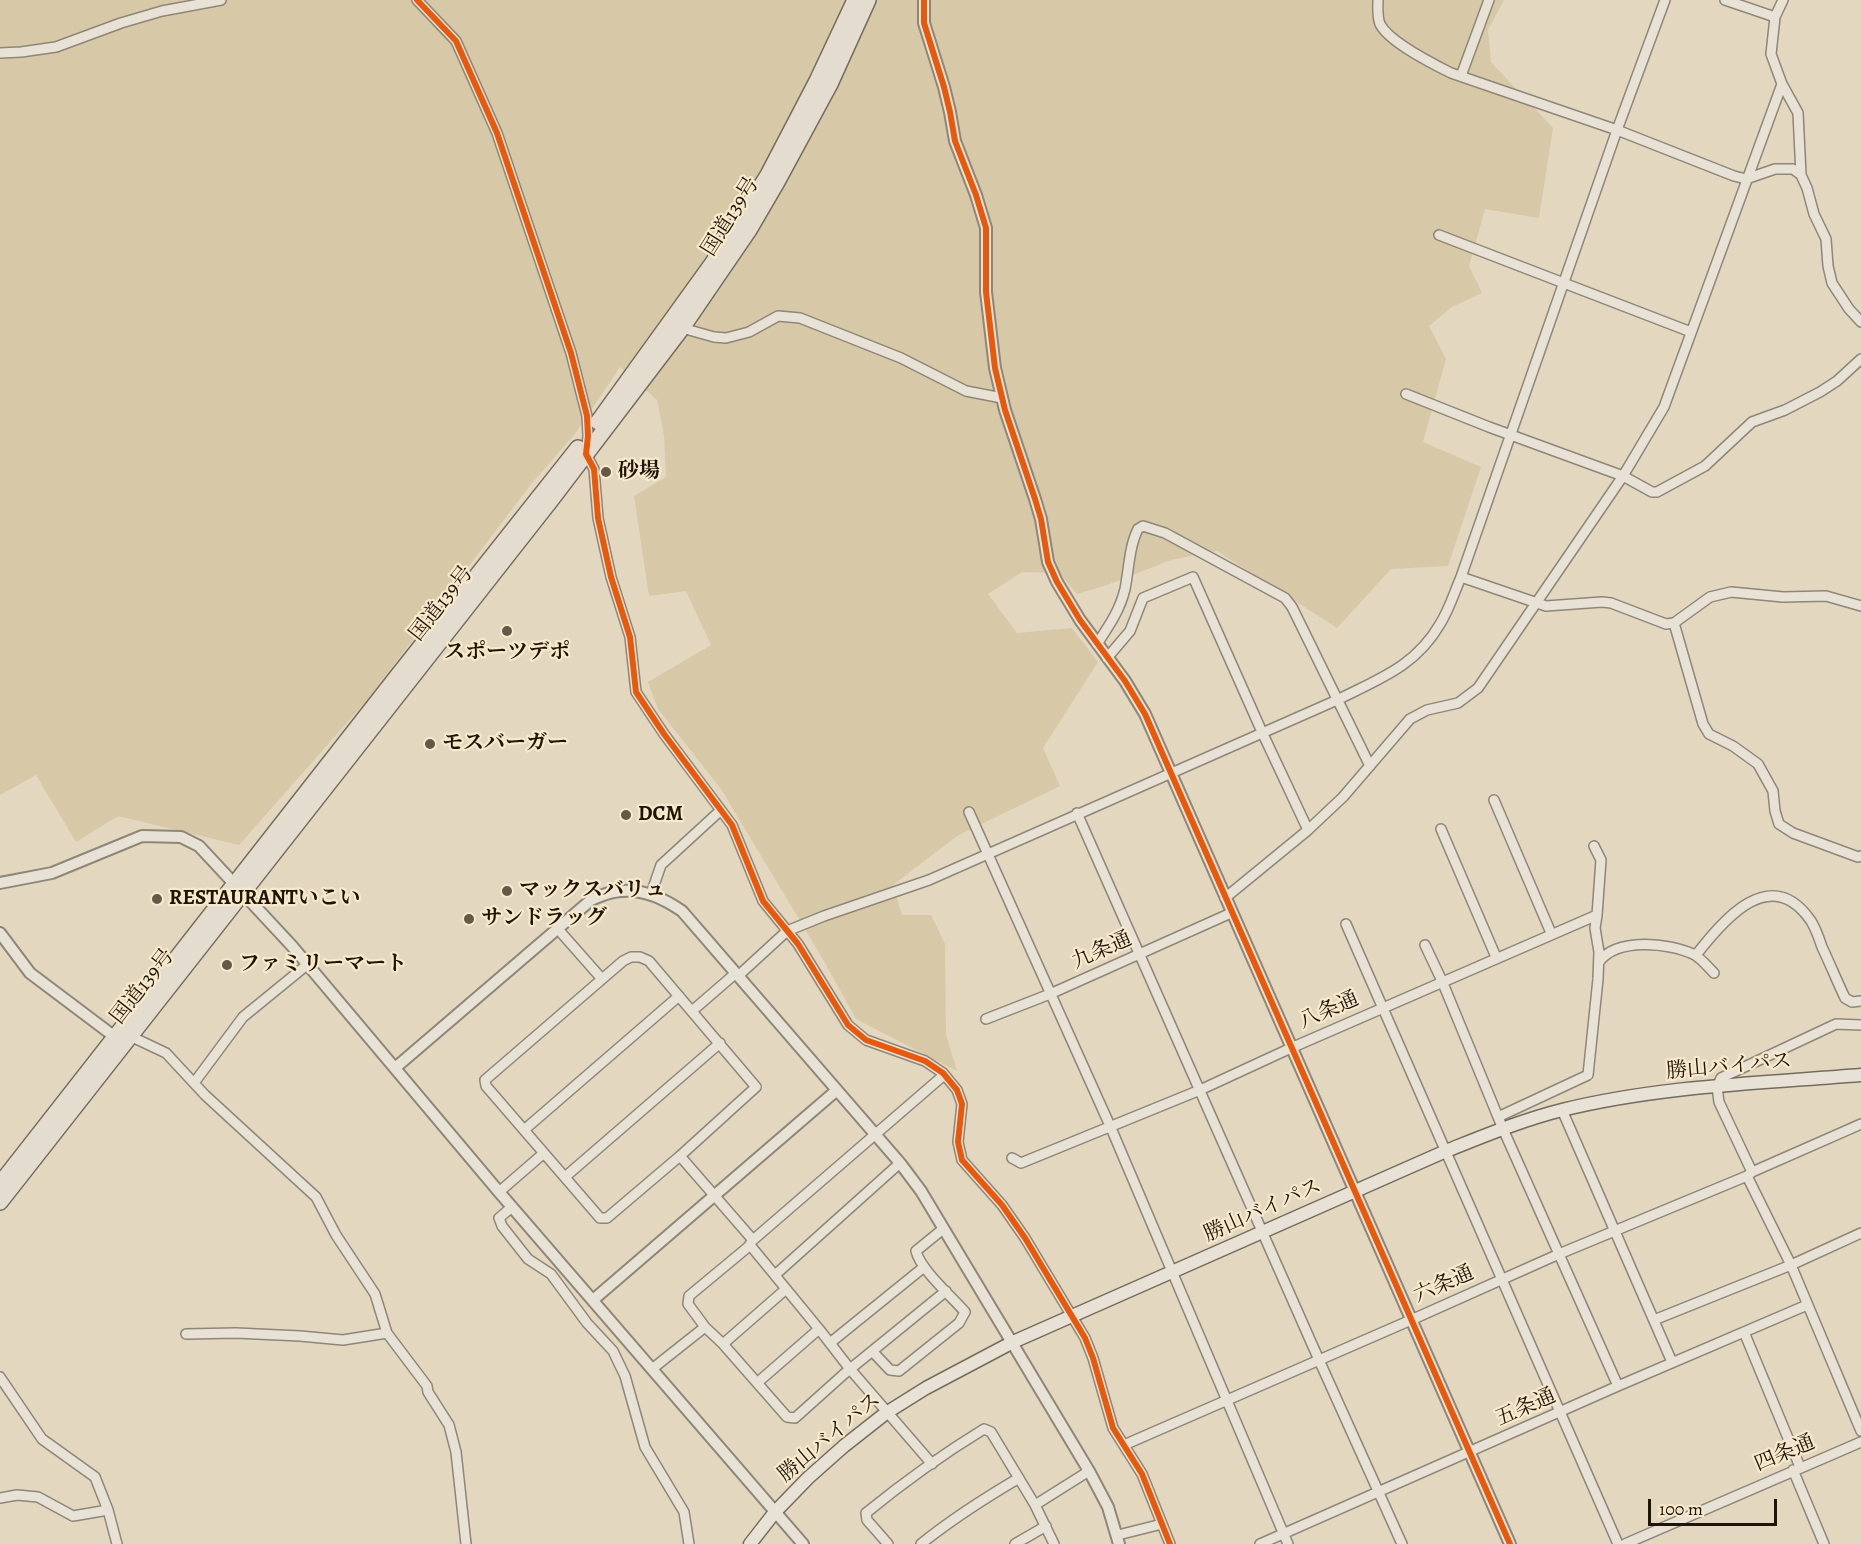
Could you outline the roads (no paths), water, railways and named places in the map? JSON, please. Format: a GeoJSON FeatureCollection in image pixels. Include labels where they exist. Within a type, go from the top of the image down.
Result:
{"type":"FeatureCollection","features":[{"type":"Feature","properties":{"kind":"highway","name":"国道139号"},"geometry":{"type":"LineString","coordinates":[[239,889],[544,489],[588,436],[712,264],[768,175],[818,81],[855,0]]}},
{"type":"Feature","properties":{"kind":"highway","name":"国道139号"},"geometry":{"type":"LineString","coordinates":[[0,1184],[123,1036],[586,454],[682,328],[749,230],[777,182],[830,84],[868,0]]}},
{"type":"Feature","properties":{"kind":"highway","name":"国道139号"},"geometry":{"type":"LineString","coordinates":[[0,1202],[123,1036]]}},
{"type":"Feature","properties":{"kind":"main road","name":"勝山バイパス"},"geometry":{"type":"LineString","coordinates":[[750,1544],[775,1512],[822,1465],[887,1412],[926,1388],[1013,1342],[1446,1151],[1500,1123],[1641,1095],[1861,1075]]}},
{"type":"Feature","properties":{"kind":"street"},"geometry":{"type":"LineString","coordinates":[[0,53],[56,47],[121,23],[162,11],[221,0]]}},
{"type":"Feature","properties":{"kind":"street"},"geometry":{"type":"LineString","coordinates":[[417,0],[456,41],[497,133],[571,353],[584,398],[588,436],[586,454],[594,469],[598,518],[611,577],[630,637],[636,692],[664,734],[732,825],[764,901],[798,944],[848,1024],[866,1040],[925,1061],[944,1075],[957,1090],[962,1104],[958,1142],[962,1160],[1002,1205],[1025,1238],[1085,1338],[1113,1428],[1142,1474],[1170,1544]]}},
{"type":"Feature","properties":{"kind":"street"},"geometry":{"type":"LineString","coordinates":[[924,0],[924,23],[946,95],[955,141],[986,228],[986,292],[995,368],[1002,398],[1041,519],[1048,562],[1068,601],[1125,681],[1145,714],[1510,1544]]}},
{"type":"Feature","properties":{"kind":"street"},"geometry":{"type":"LineString","coordinates":[[1378,0],[1380,24],[1392,38],[1451,74],[1556,108],[1734,176],[1746,179],[1775,169],[1793,169],[1801,175]]}},
{"type":"Feature","properties":{"kind":"street"},"geometry":{"type":"LineString","coordinates":[[1461,76],[1489,0]]}},
{"type":"Feature","properties":{"kind":"street"},"geometry":{"type":"LineString","coordinates":[[692,1011],[787,931],[928,880],[1337,700],[1390,675],[1410,661],[1425,646],[1441,624],[1461,577],[1617,130],[1665,0]]}},
{"type":"Feature","properties":{"kind":"street"},"geometry":{"type":"LineString","coordinates":[[1725,0],[1775,17]]}},
{"type":"Feature","properties":{"kind":"street"},"geometry":{"type":"LineString","coordinates":[[1783,0],[1775,17],[1771,54],[1782,84],[1798,113],[1801,175],[1814,214],[1826,239],[1832,283],[1849,309],[1861,322]]}},
{"type":"Feature","properties":{"kind":"street"},"geometry":{"type":"LineString","coordinates":[[1225,898],[1308,831],[1343,796],[1410,719],[1427,710],[1458,703],[1478,688],[1623,476],[1664,407],[1782,84]]}},
{"type":"Feature","properties":{"kind":"street"},"geometry":{"type":"LineString","coordinates":[[1439,235],[1691,332]]}},
{"type":"Feature","properties":{"kind":"street"},"geometry":{"type":"LineString","coordinates":[[682,328],[726,338],[749,332],[778,316],[800,318],[901,358],[966,391],[1002,398]]}},
{"type":"Feature","properties":{"kind":"street"},"geometry":{"type":"LineString","coordinates":[[1406,394],[1623,476],[1652,492],[1657,492],[1705,466],[1752,422],[1785,410],[1820,392],[1837,381],[1861,359]]}},
{"type":"Feature","properties":{"kind":"street"},"geometry":{"type":"LineString","coordinates":[[1097,644],[1119,608],[1138,529],[1143,526],[1165,533],[1286,598],[1370,766]]}},
{"type":"Feature","properties":{"kind":"street"},"geometry":{"type":"LineString","coordinates":[[1107,658],[1130,631],[1143,598],[1193,577],[1308,831]]}},
{"type":"Feature","properties":{"kind":"street"},"geometry":{"type":"LineString","coordinates":[[1461,577],[1546,606],[1611,603],[1665,624],[1674,623],[1710,597],[1731,592],[1783,597],[1826,596],[1861,606]]}},
{"type":"Feature","properties":{"kind":"street"},"geometry":{"type":"LineString","coordinates":[[1674,623],[1709,734],[1733,746],[1758,764],[1773,791],[1779,824],[1793,833],[1861,856]]}},
{"type":"Feature","properties":{"kind":"street"},"geometry":{"type":"LineString","coordinates":[[1494,800],[1551,933]]}},
{"type":"Feature","properties":{"kind":"street"},"geometry":{"type":"LineString","coordinates":[[651,894],[661,865],[721,810]]}},
{"type":"Feature","properties":{"kind":"street"},"geometry":{"type":"LineString","coordinates":[[969,812],[1111,1128],[1288,1544]]}},
{"type":"Feature","properties":{"kind":"street"},"geometry":{"type":"LineString","coordinates":[[1077,813],[1402,1544]]}},
{"type":"Feature","properties":{"kind":"street"},"geometry":{"type":"LineString","coordinates":[[1441,829],[1496,957]]}},
{"type":"Feature","properties":{"kind":"street"},"geometry":{"type":"LineString","coordinates":[[0,883],[52,873],[142,836],[181,837],[199,846],[308,964],[499,1192],[803,1544]]}},
{"type":"Feature","properties":{"kind":"street"},"geometry":{"type":"LineString","coordinates":[[1500,1123],[1588,1075],[1599,963],[1595,928],[1601,860],[1594,846]]}},
{"type":"Feature","properties":{"kind":"street"},"geometry":{"type":"LineString","coordinates":[[395,1068],[591,900],[612,892],[629,890],[651,894],[668,901],[682,911],[876,1134],[921,1191],[1089,1471],[1108,1507],[1118,1539],[1162,1524]]}},
{"type":"Feature","properties":{"kind":"street"},"geometry":{"type":"LineString","coordinates":[[1696,955],[1722,923],[1743,905],[1764,897],[1783,896],[1800,908],[1812,923],[1845,998],[1852,1002],[1861,1001]]}},
{"type":"Feature","properties":{"kind":"street","name":"九条通"},"geometry":{"type":"LineString","coordinates":[[986,1019],[1050,994],[1231,913]]}},
{"type":"Feature","properties":{"kind":"street","name":"八条通"},"geometry":{"type":"LineString","coordinates":[[1012,1158],[1021,1163],[1111,1128],[1496,957],[1597,915]]}},
{"type":"Feature","properties":{"kind":"street"},"geometry":{"type":"LineString","coordinates":[[1346,924],[1618,1544]]}},
{"type":"Feature","properties":{"kind":"street"},"geometry":{"type":"LineString","coordinates":[[557,928],[602,979]]}},
{"type":"Feature","properties":{"kind":"street"},"geometry":{"type":"LineString","coordinates":[[0,933],[30,973],[123,1036],[166,1053],[194,1083],[316,1197],[347,1252],[375,1294],[387,1333],[427,1386],[428,1392],[449,1425],[456,1452],[466,1544]]}},
{"type":"Feature","properties":{"kind":"street"},"geometry":{"type":"LineString","coordinates":[[1425,945],[1500,1123],[1618,1386]]}},
{"type":"Feature","properties":{"kind":"street"},"geometry":{"type":"LineString","coordinates":[[1599,963],[1603,957],[1630,946],[1671,946],[1696,955],[1714,973]]}},
{"type":"Feature","properties":{"kind":"street"},"geometry":{"type":"LineString","coordinates":[[631,957],[640,957],[649,961],[756,1087],[607,1218],[600,1218],[486,1086],[485,1080],[602,979],[631,957]]}},
{"type":"Feature","properties":{"kind":"street"},"geometry":{"type":"LineString","coordinates":[[194,1083],[243,1017],[308,964]]}},
{"type":"Feature","properties":{"kind":"street"},"geometry":{"type":"LineString","coordinates":[[524,1130],[679,996]]}},
{"type":"Feature","properties":{"kind":"street"},"geometry":{"type":"LineString","coordinates":[[1861,1025],[1836,1024],[1721,1078],[1717,1087],[1719,1102],[1861,1431]]}},
{"type":"Feature","properties":{"kind":"street"},"geometry":{"type":"LineString","coordinates":[[565,1177],[720,1043]]}},
{"type":"Feature","properties":{"kind":"street"},"geometry":{"type":"LineString","coordinates":[[944,1075],[689,1296],[688,1304],[705,1327],[723,1344],[787,1417],[795,1418],[850,1369],[946,1290]]}},
{"type":"Feature","properties":{"kind":"street"},"geometry":{"type":"LineString","coordinates":[[593,1300],[837,1090]]}},
{"type":"Feature","properties":{"kind":"street"},"geometry":{"type":"LineString","coordinates":[[1562,1110],[1672,1362]]}},
{"type":"Feature","properties":{"kind":"street","name":"六条通"},"geometry":{"type":"LineString","coordinates":[[1124,1445],[1861,1124]]}},
{"type":"Feature","properties":{"kind":"street"},"geometry":{"type":"LineString","coordinates":[[499,1192],[544,1153]]}},
{"type":"Feature","properties":{"kind":"street"},"geometry":{"type":"LineString","coordinates":[[680,1156],[715,1196],[850,1369],[932,1464]]}},
{"type":"Feature","properties":{"kind":"street"},"geometry":{"type":"LineString","coordinates":[[775,1275],[900,1163]]}},
{"type":"Feature","properties":{"kind":"street"},"geometry":{"type":"LineString","coordinates":[[512,1207],[499,1218],[502,1226],[528,1259],[551,1274],[587,1323],[613,1351],[625,1376],[645,1447],[684,1512],[688,1544]]}},
{"type":"Feature","properties":{"kind":"street"},"geometry":{"type":"LineString","coordinates":[[872,1351],[890,1370],[899,1371],[959,1323],[965,1312],[917,1258],[916,1251],[944,1229]]}},
{"type":"Feature","properties":{"kind":"street"},"geometry":{"type":"LineString","coordinates":[[1654,1320],[1791,1265],[1861,1233]]}},
{"type":"Feature","properties":{"kind":"street"},"geometry":{"type":"LineString","coordinates":[[830,1343],[924,1267]]}},
{"type":"Feature","properties":{"kind":"street"},"geometry":{"type":"LineString","coordinates":[[723,1344],[786,1289]]}},
{"type":"Feature","properties":{"kind":"street","name":"五条通"},"geometry":{"type":"LineString","coordinates":[[1260,1544],[1672,1362],[1807,1305]]}},
{"type":"Feature","properties":{"kind":"street"},"geometry":{"type":"LineString","coordinates":[[652,1369],[705,1327]]}},
{"type":"Feature","properties":{"kind":"street"},"geometry":{"type":"LineString","coordinates":[[757,1383],[819,1329]]}},
{"type":"Feature","properties":{"kind":"street"},"geometry":{"type":"LineString","coordinates":[[1744,1332],[1824,1544]]}},
{"type":"Feature","properties":{"kind":"street"},"geometry":{"type":"LineString","coordinates":[[186,1334],[300,1335],[343,1340],[387,1333]]}},
{"type":"Feature","properties":{"kind":"street"},"geometry":{"type":"LineString","coordinates":[[0,1377],[42,1439],[95,1477],[108,1510],[117,1544]]}},
{"type":"Feature","properties":{"kind":"street"},"geometry":{"type":"LineString","coordinates":[[888,1544],[867,1520],[866,1513],[897,1488],[984,1429],[991,1432],[1035,1505],[1054,1544]]}},
{"type":"Feature","properties":{"kind":"street","name":"四条通"},"geometry":{"type":"LineString","coordinates":[[1625,1544],[1861,1442]]}},
{"type":"Feature","properties":{"kind":"street"},"geometry":{"type":"LineString","coordinates":[[1035,1505],[1089,1471]]}},
{"type":"Feature","properties":{"kind":"street"},"geometry":{"type":"LineString","coordinates":[[921,1544],[940,1528],[1019,1478]]}},
{"type":"Feature","properties":{"kind":"street"},"geometry":{"type":"LineString","coordinates":[[0,1498],[17,1495],[38,1497],[73,1516],[108,1510]]}},
{"type":"Feature","properties":{"kind":"street"},"geometry":{"type":"LineString","coordinates":[[1015,1544],[1046,1526]]}},
{"type":"Feature","properties":{"kind":"place","name":"砂場"},"geometry":{"type":"Point","coordinates":[606,472]}},
{"type":"Feature","properties":{"kind":"place","name":"スポーツデポ"},"geometry":{"type":"Point","coordinates":[507,631]}},
{"type":"Feature","properties":{"kind":"place","name":"モスバーガー"},"geometry":{"type":"Point","coordinates":[430,744]}},
{"type":"Feature","properties":{"kind":"place","name":"DCM"},"geometry":{"type":"Point","coordinates":[626,815]}},
{"type":"Feature","properties":{"kind":"place","name":"マックスバリュ"},"geometry":{"type":"Point","coordinates":[507,891]}},
{"type":"Feature","properties":{"kind":"place","name":"RESTAURANTいこい"},"geometry":{"type":"Point","coordinates":[157,899]}},
{"type":"Feature","properties":{"kind":"place","name":"サンドラッグ"},"geometry":{"type":"Point","coordinates":[469,919]}},
{"type":"Feature","properties":{"kind":"place","name":"ファミリーマート"},"geometry":{"type":"Point","coordinates":[227,965]}}]}
